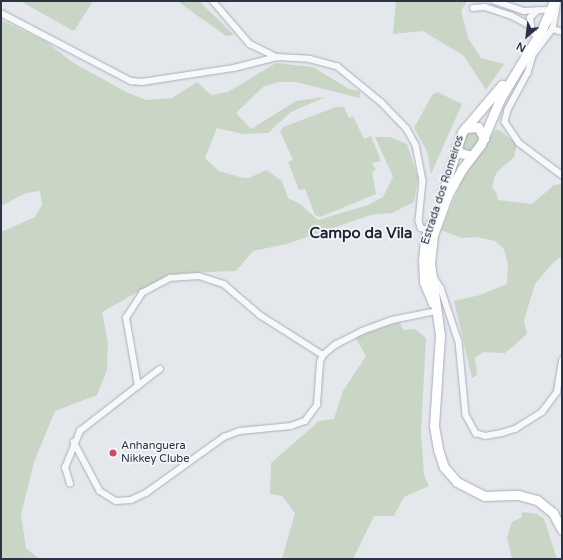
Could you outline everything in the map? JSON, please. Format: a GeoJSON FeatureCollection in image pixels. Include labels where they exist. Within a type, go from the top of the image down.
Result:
{"type":"FeatureCollection","features":[{"type":"Feature","properties":{"kind":"main road","name":"Estrada dos Romeiros"},"geometry":{"type":"LineString","coordinates":[[554,1],[529,57],[500,99],[484,138],[448,194],[432,228],[430,270],[440,350],[434,426],[440,459],[447,471],[466,488],[484,496],[518,495],[537,500],[554,513],[562,530]]}},
{"type":"Feature","properties":{"kind":"main road","name":"Estrada dos Romeiros"},"geometry":{"type":"LineString","coordinates":[[436,309],[426,292],[422,260],[447,182],[456,147],[465,128],[500,88],[533,29],[543,7]]}},
{"type":"Feature","properties":{"kind":"main road"},"geometry":{"type":"LineString","coordinates":[[465,128],[478,127],[484,138]]}},
{"type":"Feature","properties":{"kind":"main road"},"geometry":{"type":"LineString","coordinates":[[456,147],[460,153],[472,156]]}},
{"type":"Feature","properties":{"kind":"street"},"geometry":{"type":"LineString","coordinates":[[213,1],[250,44],[277,57]]}},
{"type":"Feature","properties":{"kind":"street"},"geometry":{"type":"LineString","coordinates":[[495,1],[524,11],[543,7]]}},
{"type":"Feature","properties":{"kind":"street"},"geometry":{"type":"LineString","coordinates":[[558,1],[553,29],[529,57],[528,73],[508,110],[505,122],[519,142],[562,175]]}},
{"type":"Feature","properties":{"kind":"street"},"geometry":{"type":"LineString","coordinates":[[473,8],[491,9],[533,29]]}},
{"type":"Feature","properties":{"kind":"street"},"geometry":{"type":"LineString","coordinates":[[1,13],[131,81],[142,82],[234,68],[277,57],[310,59],[333,64],[370,92],[400,120],[416,145],[422,170],[419,217],[421,228],[432,228]]}},
{"type":"Feature","properties":{"kind":"street"},"geometry":{"type":"LineString","coordinates":[[553,29],[562,32]]}},
{"type":"Feature","properties":{"kind":"street"},"geometry":{"type":"LineString","coordinates":[[422,260],[441,288],[459,342],[466,415],[476,433],[485,436],[502,434],[515,429],[542,412],[557,392],[562,360]]}},
{"type":"Feature","properties":{"kind":"street"},"geometry":{"type":"LineString","coordinates":[[138,386],[126,318],[142,293],[170,278],[199,276],[224,284],[260,315],[323,355]]}},
{"type":"Feature","properties":{"kind":"street"},"geometry":{"type":"LineString","coordinates":[[74,442],[100,491],[116,501],[131,500],[151,489],[224,437],[240,431],[291,426],[305,421],[317,404],[318,368],[323,355],[335,345],[362,331],[392,320],[436,309]]}},
{"type":"Feature","properties":{"kind":"street"},"geometry":{"type":"LineString","coordinates":[[70,484],[65,468],[74,442],[84,428],[160,369]]}},
{"type":"Feature","properties":{"kind":"green space"},"geometry":{"type":"Polygon","coordinates":[[[20,1],[93,1],[74,31],[20,1]]]}},
{"type":"Feature","properties":{"kind":"green space"},"geometry":{"type":"Polygon","coordinates":[[[177,1],[199,1],[234,35],[226,36],[177,1]]]}},
{"type":"Feature","properties":{"kind":"green space"},"geometry":{"type":"Polygon","coordinates":[[[396,1],[468,1],[461,10],[468,38],[481,58],[504,64],[486,90],[464,56],[423,31],[393,34],[396,1]]]}},
{"type":"Feature","properties":{"kind":"green space"},"geometry":{"type":"Polygon","coordinates":[[[1,20],[45,41],[72,62],[126,92],[146,100],[172,98],[197,82],[211,95],[228,92],[276,63],[313,67],[349,89],[360,91],[360,98],[296,82],[279,82],[263,87],[236,113],[251,129],[296,101],[325,97],[291,112],[268,133],[244,134],[217,128],[205,158],[219,171],[243,178],[249,178],[266,170],[282,181],[288,198],[300,204],[318,220],[368,205],[383,197],[393,177],[375,137],[390,137],[407,144],[418,178],[414,202],[392,213],[371,215],[287,244],[253,251],[236,271],[181,273],[159,280],[102,312],[108,343],[107,370],[97,395],[55,411],[34,462],[21,515],[26,548],[39,559],[1,559],[1,232],[35,217],[42,205],[40,191],[26,193],[1,206],[1,20]]]}},
{"type":"Feature","properties":{"kind":"green space"},"geometry":{"type":"Polygon","coordinates":[[[437,92],[462,104],[431,174],[427,151],[414,128],[432,95],[437,92]]]}},
{"type":"Feature","properties":{"kind":"green space"},"geometry":{"type":"Polygon","coordinates":[[[336,107],[344,107],[349,118],[353,116],[364,139],[371,136],[381,161],[372,163],[376,170],[372,171],[376,194],[320,217],[315,215],[305,189],[299,190],[288,162],[293,160],[280,131],[283,127],[336,107]]]}},
{"type":"Feature","properties":{"kind":"green space"},"geometry":{"type":"Polygon","coordinates":[[[470,129],[481,134],[473,152],[462,150],[462,142],[470,129]]]}},
{"type":"Feature","properties":{"kind":"green space"},"geometry":{"type":"Polygon","coordinates":[[[495,130],[499,130],[517,144],[514,157],[498,171],[494,178],[492,188],[496,192],[498,200],[532,204],[554,185],[562,184],[562,256],[553,263],[535,284],[524,320],[527,334],[505,353],[484,352],[475,357],[477,375],[472,378],[454,301],[480,295],[507,284],[508,264],[504,249],[495,241],[477,237],[462,238],[441,230],[463,178],[495,130]]]}},
{"type":"Feature","properties":{"kind":"green space"},"geometry":{"type":"Polygon","coordinates":[[[399,322],[404,330],[415,329],[426,338],[421,433],[424,475],[429,486],[404,497],[394,516],[374,516],[353,559],[282,559],[295,513],[282,496],[270,494],[271,463],[319,421],[334,419],[343,391],[366,356],[355,337],[399,322]]]}},
{"type":"Feature","properties":{"kind":"green space"},"geometry":{"type":"Polygon","coordinates":[[[522,512],[537,514],[544,519],[557,559],[512,559],[507,537],[512,522],[522,517],[522,512]]]}},
{"type":"Feature","properties":{"kind":"place","name":"Anhanguera Nikkey Clube"},"geometry":{"type":"Point","coordinates":[113,453]}},
{"type":"Feature","properties":{"kind":"district","name":"Campo da Vila"},"geometry":{"type":"Point","coordinates":[361,234]}}]}
